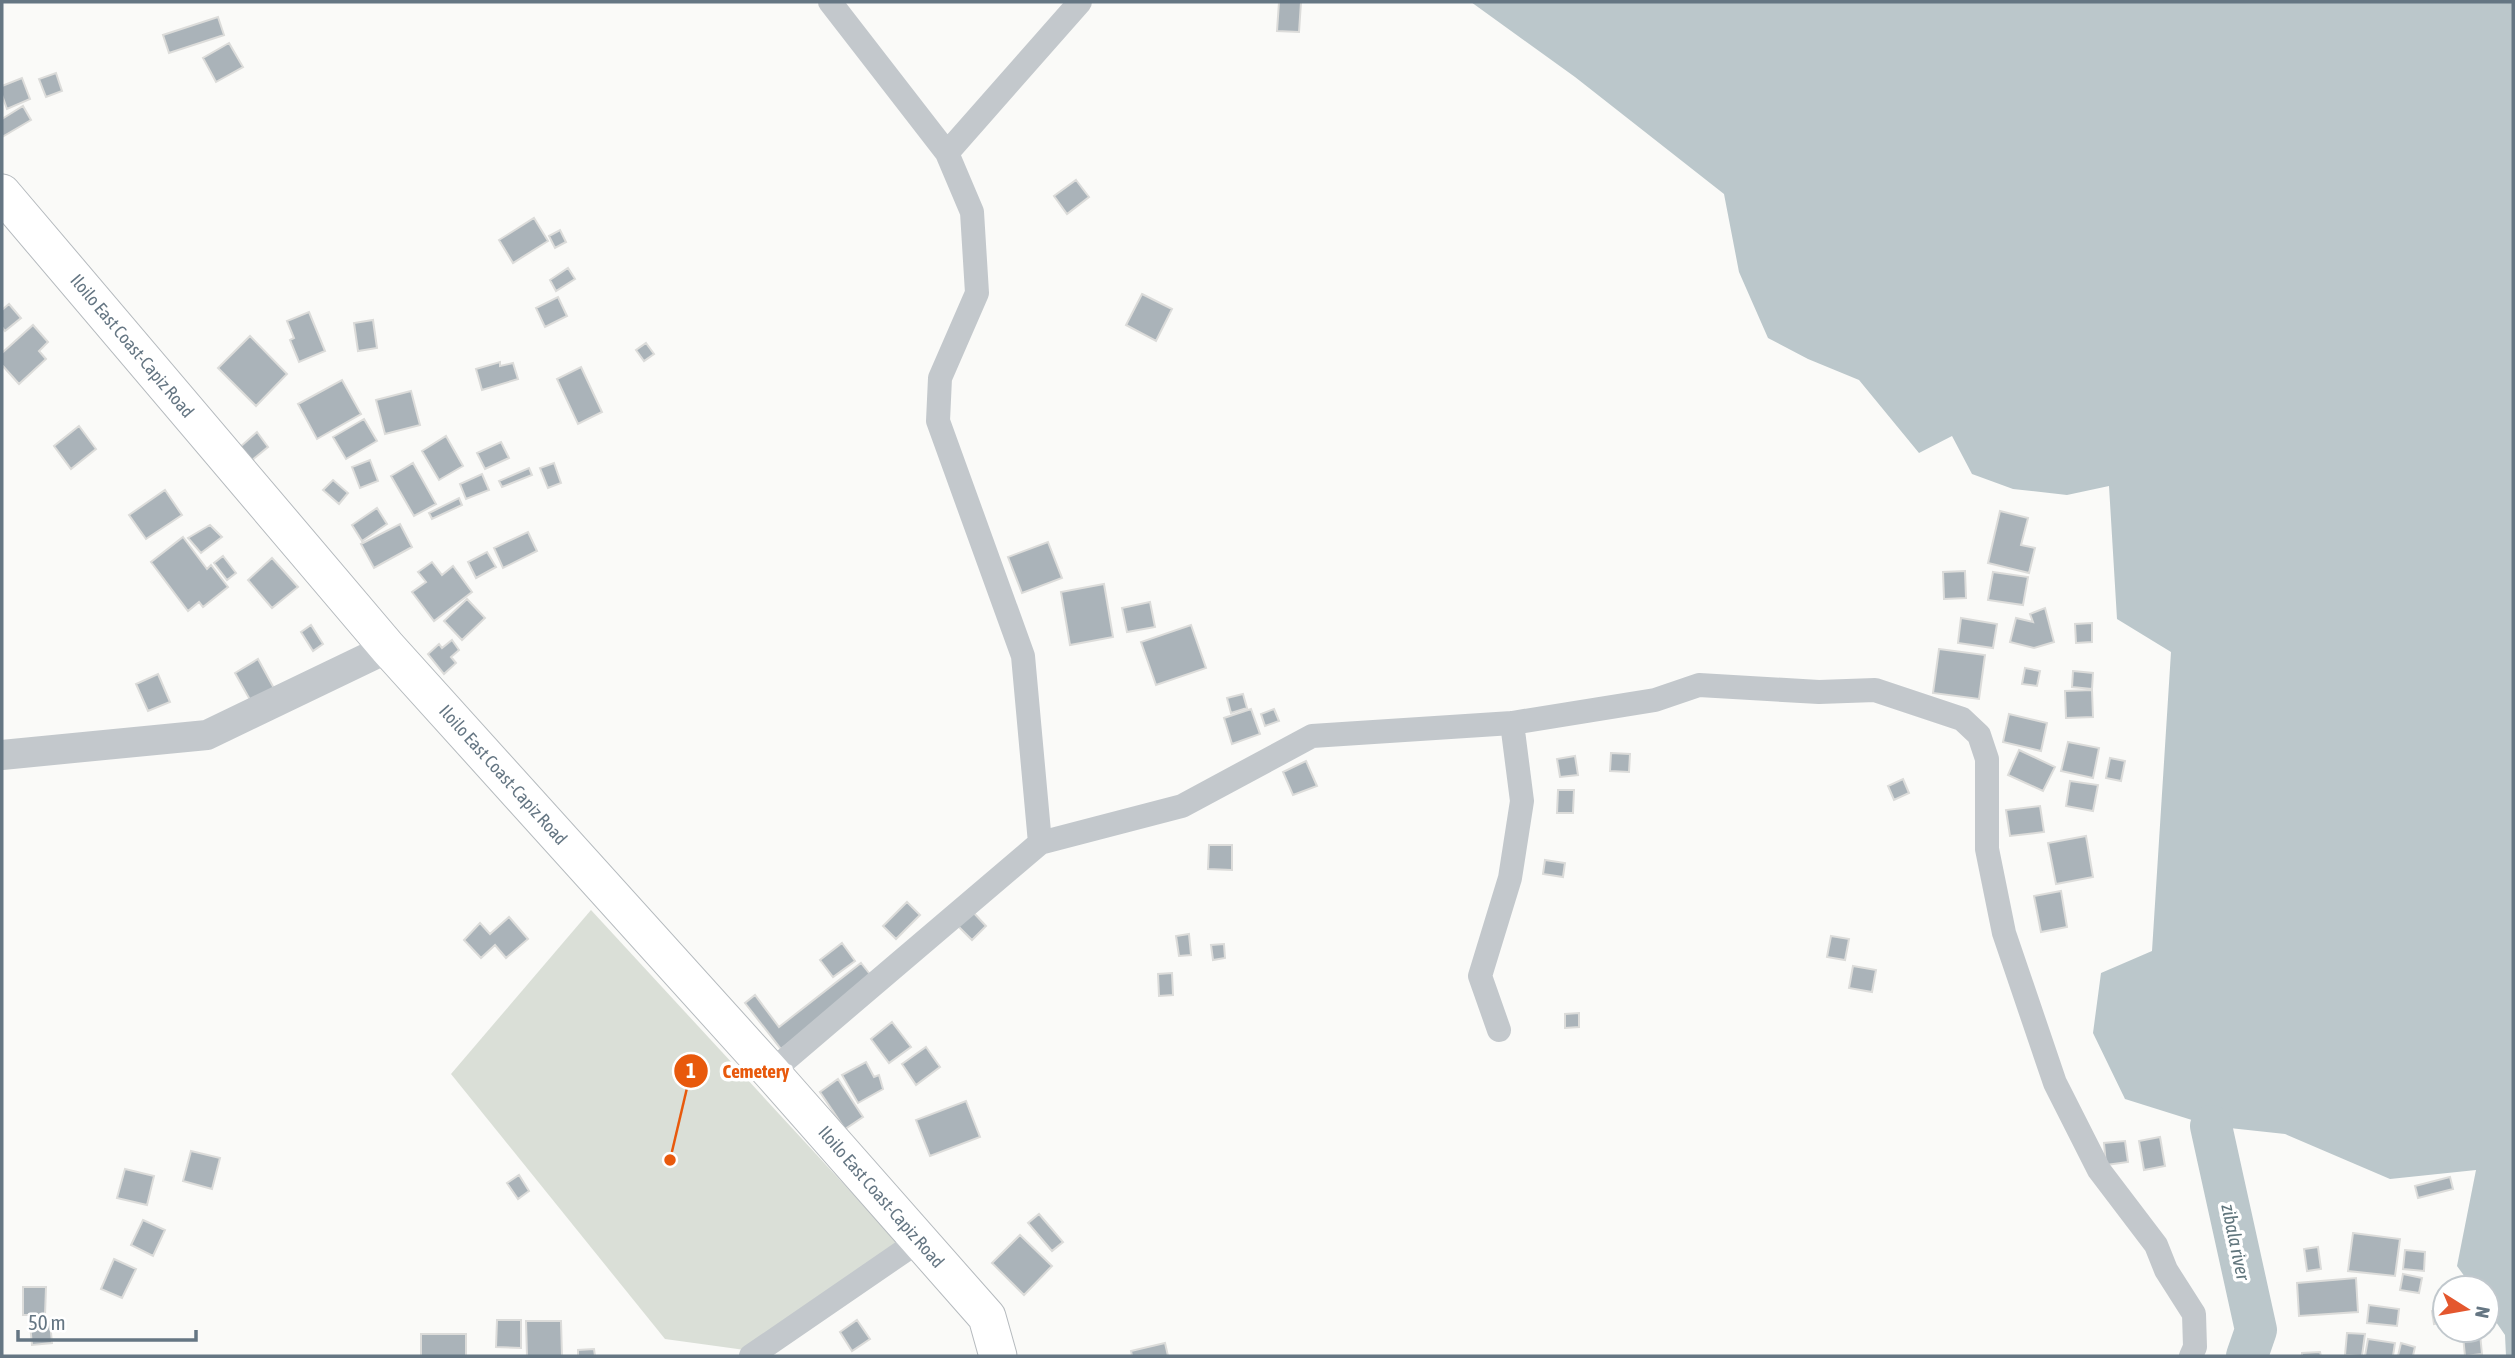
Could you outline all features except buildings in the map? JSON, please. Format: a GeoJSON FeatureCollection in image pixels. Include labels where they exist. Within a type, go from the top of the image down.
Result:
{"type":"FeatureCollection","features":[{"type":"Feature","properties":{"kind":"main road","name":"Iloilo East Coast-Capiz Road"},"geometry":{"type":"LineString","coordinates":[[2,193],[388,648],[771,1072],[987,1317],[998,1356]]}},
{"type":"Feature","properties":{"kind":"street"},"geometry":{"type":"LineString","coordinates":[[830,2],[947,153],[972,212],[977,293],[940,378],[938,421],[1023,656],[1040,843]]}},
{"type":"Feature","properties":{"kind":"street"},"geometry":{"type":"LineString","coordinates":[[947,153],[1080,2]]}},
{"type":"Feature","properties":{"kind":"street"},"geometry":{"type":"LineString","coordinates":[[2,755],[207,735],[388,648]]}},
{"type":"Feature","properties":{"kind":"street"},"geometry":{"type":"LineString","coordinates":[[771,1072],[1040,843],[1182,806],[1312,736],[1513,723],[1655,700],[1699,685],[1819,692],[1875,690],[1962,719],[1979,735],[1987,760],[1987,849],[2004,933],[2055,1083],[2099,1170],[2156,1245],[2166,1270],[2194,1314],[2195,1347],[2191,1356]]}},
{"type":"Feature","properties":{"kind":"street"},"geometry":{"type":"LineString","coordinates":[[1499,1030],[1480,976],[1510,878],[1522,801],[1513,723]]}},
{"type":"Feature","properties":{"kind":"street"},"geometry":{"type":"LineString","coordinates":[[751,1356],[920,1240]]}},
{"type":"Feature","properties":{"kind":"shaded area"},"geometry":{"type":"Polygon","coordinates":[[[1471,2],[2513,2],[2513,1356],[2506,1356],[2505,1335],[2501,1329],[2501,1274],[2463,1274],[2457,1266],[2476,1170],[2390,1179],[2285,1134],[2211,1126],[2125,1099],[2093,1033],[2101,973],[2152,951],[2171,652],[2117,619],[2109,486],[2067,495],[2013,489],[1972,474],[1952,436],[1919,453],[1859,380],[1808,359],[1768,338],[1739,272],[1724,194],[1575,77],[1471,2]]]}},
{"type":"Feature","properties":{"kind":"shaded area"},"geometry":{"type":"Polygon","coordinates":[[[591,910],[900,1245],[745,1350],[665,1339],[451,1074],[591,910]]]}},
{"type":"Feature","properties":{"kind":"waterway","name":"zibala river"},"geometry":{"type":"LineString","coordinates":[[2211,1126],[2256,1330],[2247,1356]]}},
{"type":"Feature","properties":{"kind":"place","name":"Cemetery"},"geometry":{"type":"Point","coordinates":[670,1160]}}]}
